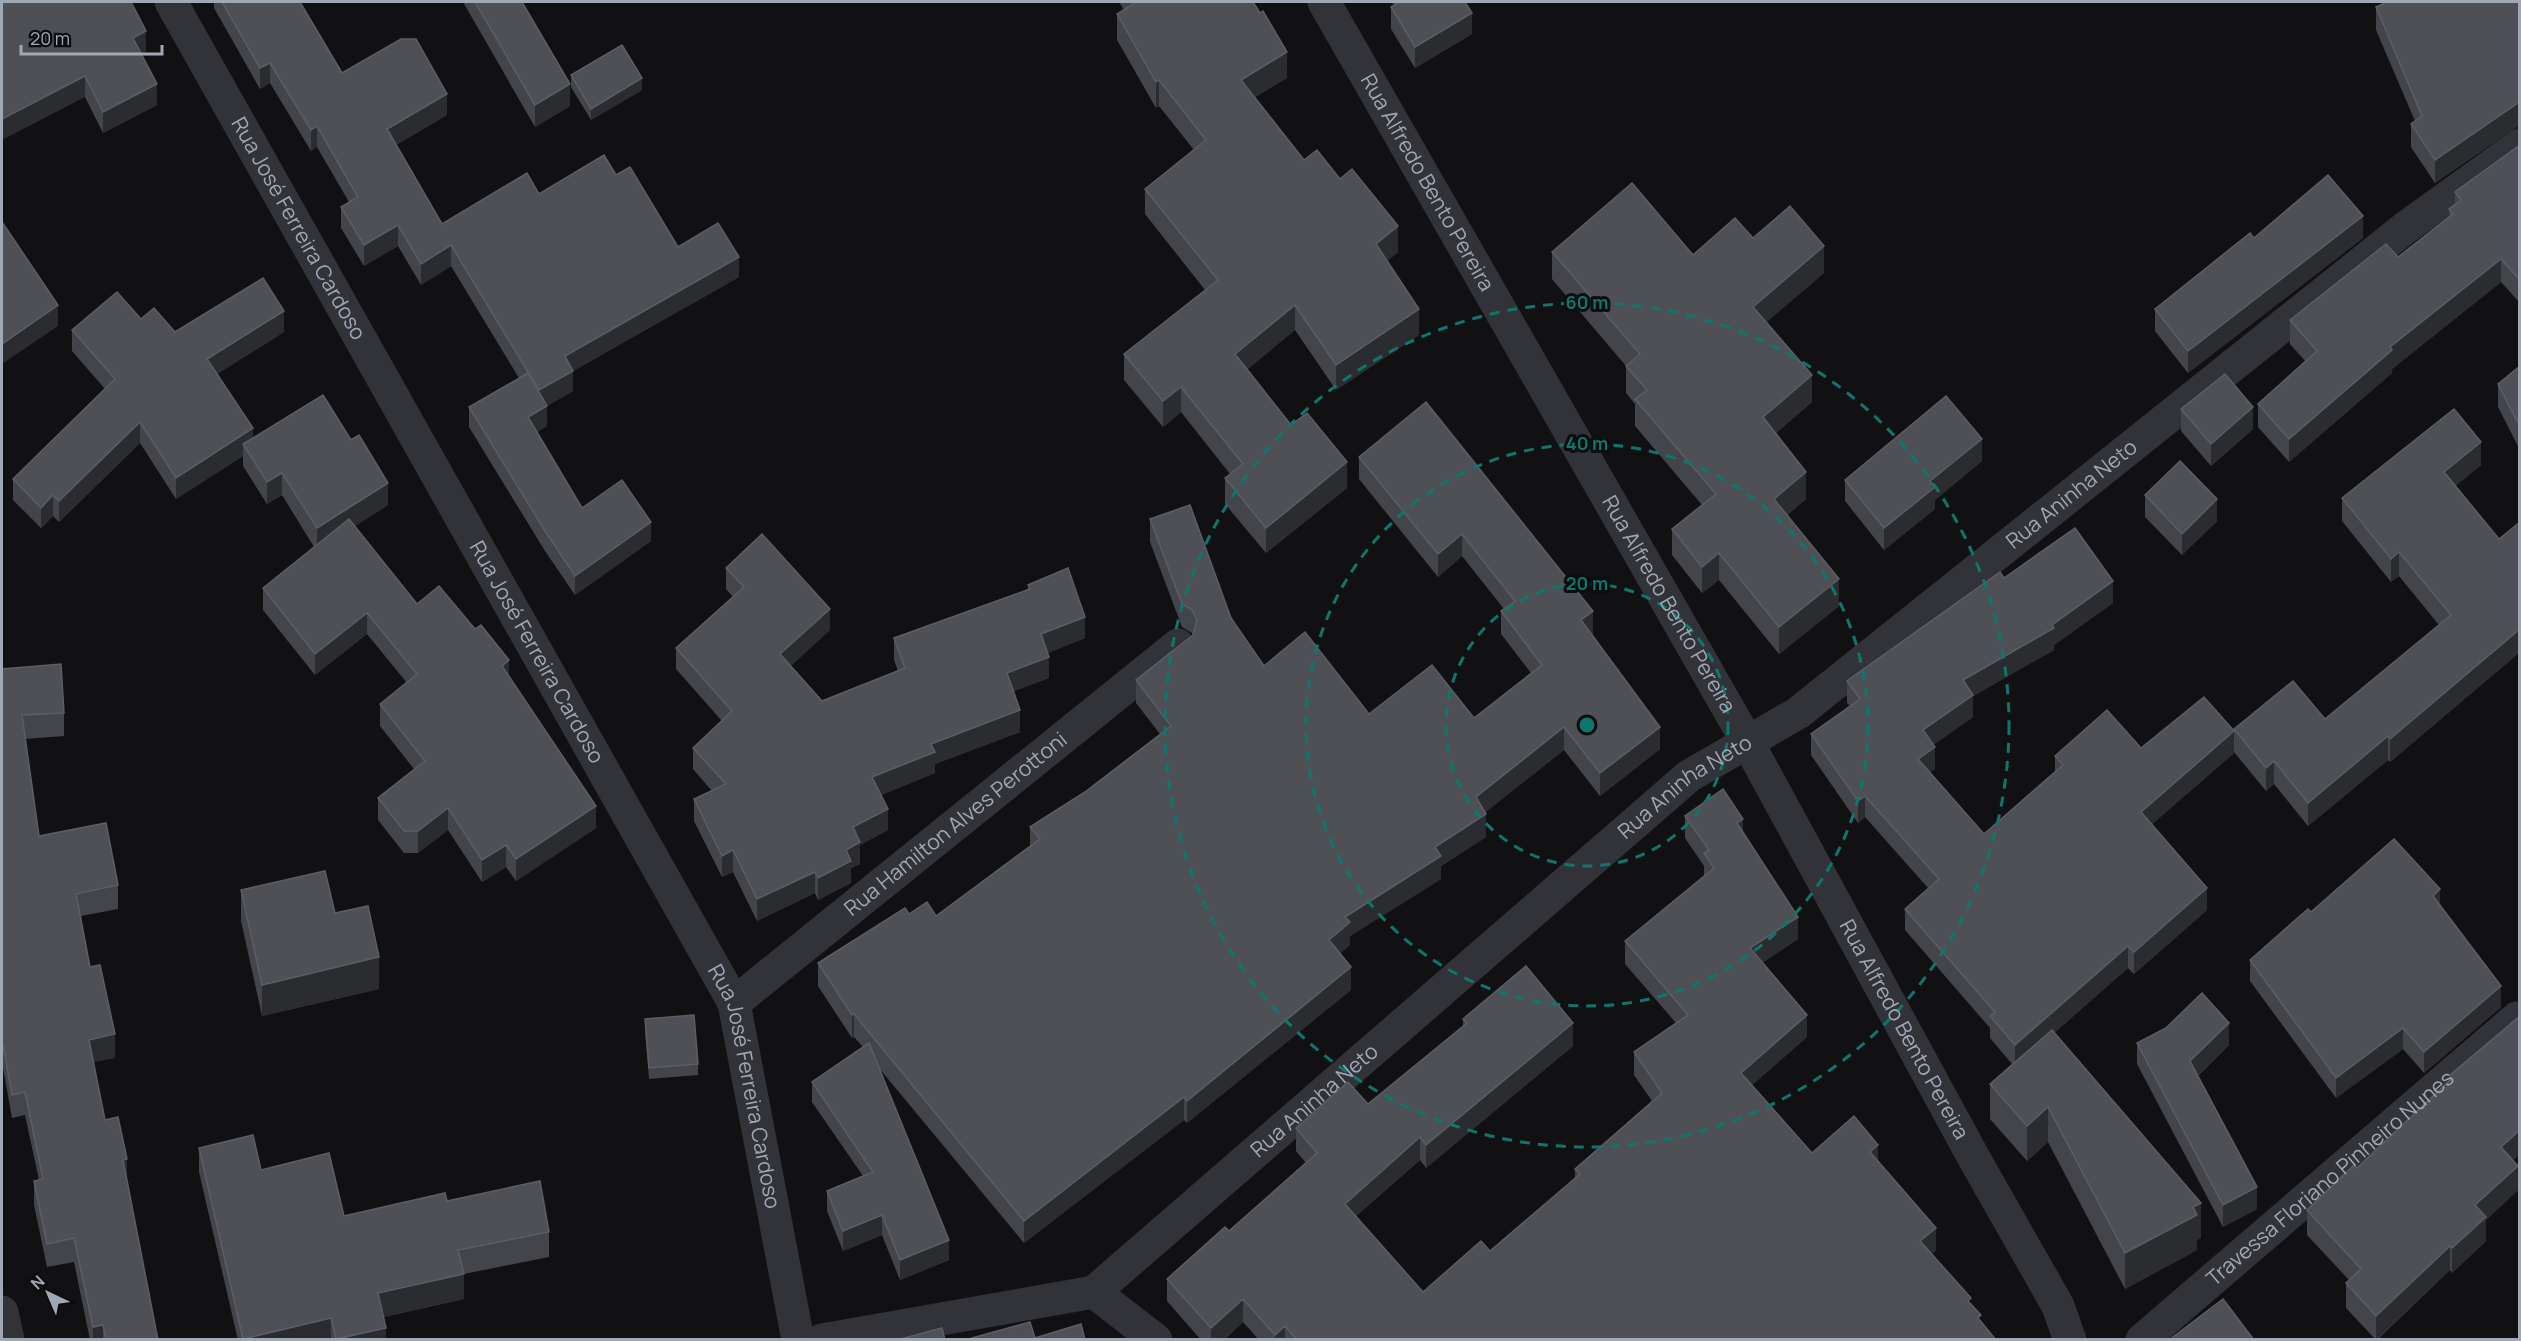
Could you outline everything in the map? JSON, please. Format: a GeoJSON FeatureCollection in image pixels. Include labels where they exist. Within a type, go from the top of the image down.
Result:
{"type":"FeatureCollection","features":[{"type":"Feature","properties":{"kind":"street","name":"Rua José Ferreira Cardoso"},"geometry":{"type":"LineString","coordinates":[[171,2],[734,1003],[798,1340]]}},
{"type":"Feature","properties":{"kind":"street","name":"Rua Alfredo Bento Pereira"},"geometry":{"type":"LineString","coordinates":[[1324,2],[1748,743],[1969,1149],[2058,1306],[2070,1340]]}},
{"type":"Feature","properties":{"kind":"street","name":"Rua Aninha Neto"},"geometry":{"type":"LineString","coordinates":[[1094,1292],[1689,776],[1798,713],[2405,228],[2520,145]]}},
{"type":"Feature","properties":{"kind":"street","name":"Rua Hamilton Alves Perottoni"},"geometry":{"type":"LineString","coordinates":[[734,1003],[1178,645]]}},
{"type":"Feature","properties":{"kind":"street","name":"Travessa Floriano Pinheiro Nunes"},"geometry":{"type":"LineString","coordinates":[[2142,1340],[2517,1018]]}},
{"type":"Feature","properties":{"kind":"street"},"geometry":{"type":"LineString","coordinates":[[822,1340],[1094,1292],[1156,1340]]}},
{"type":"Feature","properties":{"kind":"street"},"geometry":{"type":"LineString","coordinates":[[2,1312],[8,1340]]}},
{"type":"Feature","properties":{"kind":"building"},"geometry":{"type":"Polygon","coordinates":[[[2,2],[131,2],[146,31],[133,38],[157,84],[103,112],[85,76],[2,119],[2,2]]]}},
{"type":"Feature","properties":{"kind":"building"},"geometry":{"type":"Polygon","coordinates":[[[222,2],[300,2],[342,73],[401,39],[416,39],[447,94],[387,129],[442,224],[527,173],[539,194],[604,155],[616,175],[630,167],[678,247],[718,223],[739,257],[565,356],[573,371],[539,390],[451,245],[421,264],[398,225],[364,245],[341,207],[358,197],[317,126],[311,130],[270,63],[260,68],[222,2]]]}},
{"type":"Feature","properties":{"kind":"building"},"geometry":{"type":"Polygon","coordinates":[[[475,2],[522,2],[570,84],[535,105],[475,2]]]}},
{"type":"Feature","properties":{"kind":"building"},"geometry":{"type":"Polygon","coordinates":[[[1134,2],[1253,2],[1260,13],[1263,11],[1287,52],[1241,80],[1304,160],[1317,150],[1340,179],[1352,169],[1398,226],[1376,244],[1419,309],[1336,365],[1295,305],[1235,354],[1291,425],[1307,413],[1347,462],[1266,528],[1225,478],[1243,464],[1181,387],[1163,401],[1124,354],[1218,280],[1145,189],[1206,140],[1159,80],[1156,82],[1117,14],[1134,2]]]}},
{"type":"Feature","properties":{"kind":"building"},"geometry":{"type":"Polygon","coordinates":[[[1400,2],[1465,2],[1472,13],[1415,47],[1391,7],[1400,2]]]}},
{"type":"Feature","properties":{"kind":"building"},"geometry":{"type":"Polygon","coordinates":[[[2387,2],[2520,2],[2520,103],[2435,160],[2411,124],[2422,116],[2376,7],[2387,2]]]}},
{"type":"Feature","properties":{"kind":"building"},"geometry":{"type":"Polygon","coordinates":[[[622,45],[642,78],[591,109],[571,75],[622,45]]]}},
{"type":"Feature","properties":{"kind":"building"},"geometry":{"type":"Polygon","coordinates":[[[2520,145],[2520,280],[2501,259],[2390,347],[2392,350],[2289,439],[2258,404],[2317,351],[2290,320],[2386,244],[2398,257],[2453,214],[2449,209],[2461,200],[2455,192],[2520,145]]]}},
{"type":"Feature","properties":{"kind":"building"},"geometry":{"type":"Polygon","coordinates":[[[2328,175],[2363,216],[2188,351],[2155,309],[2250,233],[2254,238],[2328,175]]]}},
{"type":"Feature","properties":{"kind":"building"},"geometry":{"type":"Polygon","coordinates":[[[1632,183],[1693,255],[1735,218],[1753,238],[1790,206],[1824,246],[1753,307],[1812,375],[1763,417],[1806,472],[1774,499],[1839,579],[1779,627],[1719,553],[1702,567],[1672,529],[1716,494],[1635,399],[1647,390],[1626,366],[1640,354],[1552,252],[1632,183]]]}},
{"type":"Feature","properties":{"kind":"building"},"geometry":{"type":"Polygon","coordinates":[[[2,222],[58,305],[2,344],[2,222]]]}},
{"type":"Feature","properties":{"kind":"building"},"geometry":{"type":"Polygon","coordinates":[[[263,278],[284,311],[207,359],[253,428],[176,478],[140,422],[59,501],[53,495],[41,508],[13,479],[115,379],[72,330],[117,292],[141,319],[154,308],[175,332],[263,278]]]}},
{"type":"Feature","properties":{"kind":"building"},"geometry":{"type":"Polygon","coordinates":[[[2520,366],[2520,427],[2498,384],[2520,366]]]}},
{"type":"Feature","properties":{"kind":"building"},"geometry":{"type":"Polygon","coordinates":[[[528,373],[547,406],[528,417],[582,508],[622,480],[651,522],[575,576],[469,407],[528,373]]]}},
{"type":"Feature","properties":{"kind":"building"},"geometry":{"type":"Polygon","coordinates":[[[2225,374],[2253,407],[2211,444],[2181,409],[2225,374]]]}},
{"type":"Feature","properties":{"kind":"building"},"geometry":{"type":"Polygon","coordinates":[[[323,395],[351,440],[359,435],[388,483],[317,528],[282,473],[267,482],[243,444],[323,395]]]}},
{"type":"Feature","properties":{"kind":"building"},"geometry":{"type":"Polygon","coordinates":[[[1946,396],[1982,439],[1930,481],[1935,487],[1884,528],[1845,480],[1946,396]]]}},
{"type":"Feature","properties":{"kind":"building"},"geometry":{"type":"Polygon","coordinates":[[[1426,402],[1593,611],[1581,620],[1660,727],[1600,773],[1564,727],[1476,797],[1486,814],[1435,847],[1441,856],[1345,917],[1350,922],[1329,940],[1351,967],[1187,1101],[1184,1097],[1024,1221],[854,1014],[852,1015],[818,963],[905,908],[909,914],[927,902],[936,916],[1040,839],[1030,827],[1085,792],[1171,726],[1136,680],[1193,635],[1197,620],[1192,610],[1182,604],[1150,519],[1190,505],[1231,618],[1264,666],[1305,632],[1369,714],[1432,665],[1474,718],[1542,665],[1501,611],[1515,601],[1462,534],[1438,554],[1359,457],[1426,402]]]}},
{"type":"Feature","properties":{"kind":"building"},"geometry":{"type":"Polygon","coordinates":[[[2454,409],[2481,442],[2444,472],[2499,539],[2520,522],[2520,629],[2390,739],[2388,736],[2308,803],[2274,761],[2266,768],[2234,729],[2293,681],[2325,719],[2451,615],[2399,552],[2391,559],[2342,498],[2454,409]]]}},
{"type":"Feature","properties":{"kind":"building"},"geometry":{"type":"Polygon","coordinates":[[[2180,461],[2217,499],[2182,534],[2145,495],[2180,461]]]}},
{"type":"Feature","properties":{"kind":"building"},"geometry":{"type":"Polygon","coordinates":[[[349,519],[417,604],[439,586],[475,629],[481,625],[509,660],[502,666],[596,806],[516,859],[506,845],[482,860],[448,808],[418,831],[404,831],[378,798],[425,761],[380,704],[417,674],[367,613],[315,654],[263,588],[349,519]]]}},
{"type":"Feature","properties":{"kind":"building"},"geometry":{"type":"Polygon","coordinates":[[[2075,528],[2113,581],[2052,625],[2054,628],[1963,680],[1973,695],[1923,730],[1935,747],[1918,759],[1984,834],[2063,765],[2055,756],[2107,710],[2141,748],[2204,697],[2234,731],[2141,812],[2207,888],[2134,952],[2128,946],[2015,1045],[1990,1016],[1995,1012],[1905,909],[1939,879],[1865,796],[1858,801],[1811,734],[1860,699],[1847,681],[2000,572],[2004,578],[2075,528]]]}},
{"type":"Feature","properties":{"kind":"building"},"geometry":{"type":"Polygon","coordinates":[[[762,534],[830,609],[780,654],[822,701],[905,668],[894,638],[1030,589],[1028,585],[1068,568],[1085,617],[1041,634],[1049,657],[1007,673],[1020,710],[931,744],[935,752],[872,777],[888,809],[853,827],[860,842],[846,850],[851,861],[818,878],[815,872],[757,899],[733,850],[722,856],[694,799],[726,784],[693,748],[732,711],[676,648],[744,587],[726,568],[762,534]]]}},
{"type":"Feature","properties":{"kind":"building"},"geometry":{"type":"Polygon","coordinates":[[[61,664],[64,713],[22,715],[39,836],[106,823],[118,885],[76,894],[90,967],[100,965],[115,1034],[89,1040],[105,1120],[118,1117],[127,1159],[123,1160],[158,1340],[106,1340],[103,1325],[93,1327],[74,1238],[47,1244],[34,1181],[43,1179],[25,1092],[12,1095],[2,1039],[2,669],[61,664]]]}},
{"type":"Feature","properties":{"kind":"building"},"geometry":{"type":"Polygon","coordinates":[[[1723,789],[1743,819],[1737,823],[1798,917],[1750,948],[1807,1015],[1741,1073],[1812,1153],[1854,1116],[1878,1145],[1870,1152],[1936,1228],[1920,1241],[1971,1298],[1968,1301],[1981,1315],[1978,1318],[1996,1340],[1297,1340],[1285,1326],[1275,1335],[1243,1299],[1211,1328],[1167,1279],[1225,1227],[1229,1231],[1317,1153],[1296,1128],[1348,1082],[1368,1104],[1467,1023],[1463,1019],[1526,966],[1573,1023],[1426,1145],[1420,1137],[1345,1204],[1423,1292],[1481,1241],[1490,1251],[1580,1174],[1575,1169],[1662,1093],[1634,1052],[1688,1015],[1625,941],[1714,868],[1704,853],[1709,850],[1685,816],[1723,789]]]}},
{"type":"Feature","properties":{"kind":"building"},"geometry":{"type":"Polygon","coordinates":[[[2394,839],[2440,889],[2433,896],[2501,986],[2424,1052],[2403,1028],[2336,1078],[2250,960],[2308,909],[2311,912],[2394,839]]]}},
{"type":"Feature","properties":{"kind":"building"},"geometry":{"type":"Polygon","coordinates":[[[325,871],[335,913],[368,906],[379,957],[262,985],[241,890],[325,871]]]}},
{"type":"Feature","properties":{"kind":"building"},"geometry":{"type":"Polygon","coordinates":[[[2202,993],[2229,1023],[2190,1061],[2257,1187],[2223,1205],[2137,1043],[2166,1028],[2202,993]]]}},
{"type":"Feature","properties":{"kind":"building"},"geometry":{"type":"Polygon","coordinates":[[[694,1015],[698,1064],[649,1068],[645,1019],[694,1015]]]}},
{"type":"Feature","properties":{"kind":"building"},"geometry":{"type":"Polygon","coordinates":[[[2520,1016],[2520,1130],[2501,1147],[2518,1166],[2475,1205],[2486,1217],[2452,1248],[2450,1246],[2376,1316],[2346,1283],[2361,1269],[2307,1210],[2354,1165],[2357,1168],[2451,1079],[2449,1076],[2520,1016]]]}},
{"type":"Feature","properties":{"kind":"building"},"geometry":{"type":"Polygon","coordinates":[[[2052,1030],[2201,1203],[2193,1207],[2197,1215],[2125,1253],[2048,1107],[2027,1126],[1990,1084],[2052,1030]]]}},
{"type":"Feature","properties":{"kind":"building"},"geometry":{"type":"Polygon","coordinates":[[[869,1043],[949,1240],[900,1260],[882,1215],[843,1231],[827,1191],[873,1172],[812,1082],[869,1043]]]}},
{"type":"Feature","properties":{"kind":"building"},"geometry":{"type":"Polygon","coordinates":[[[253,1135],[261,1170],[329,1153],[344,1216],[445,1193],[447,1201],[540,1181],[549,1232],[458,1250],[464,1274],[378,1293],[386,1328],[336,1339],[331,1318],[243,1339],[199,1148],[253,1135]]]}},
{"type":"Feature","properties":{"kind":"building"},"geometry":{"type":"Polygon","coordinates":[[[2223,1299],[2254,1340],[2169,1340],[2223,1299]]]}},
{"type":"Feature","properties":{"kind":"building"},"geometry":{"type":"Polygon","coordinates":[[[1030,1322],[1035,1338],[1081,1324],[1085,1340],[973,1340],[972,1338],[1030,1322]]]}},
{"type":"Feature","properties":{"kind":"building"},"geometry":{"type":"Polygon","coordinates":[[[942,1328],[945,1340],[897,1340],[942,1328]]]}}]}
